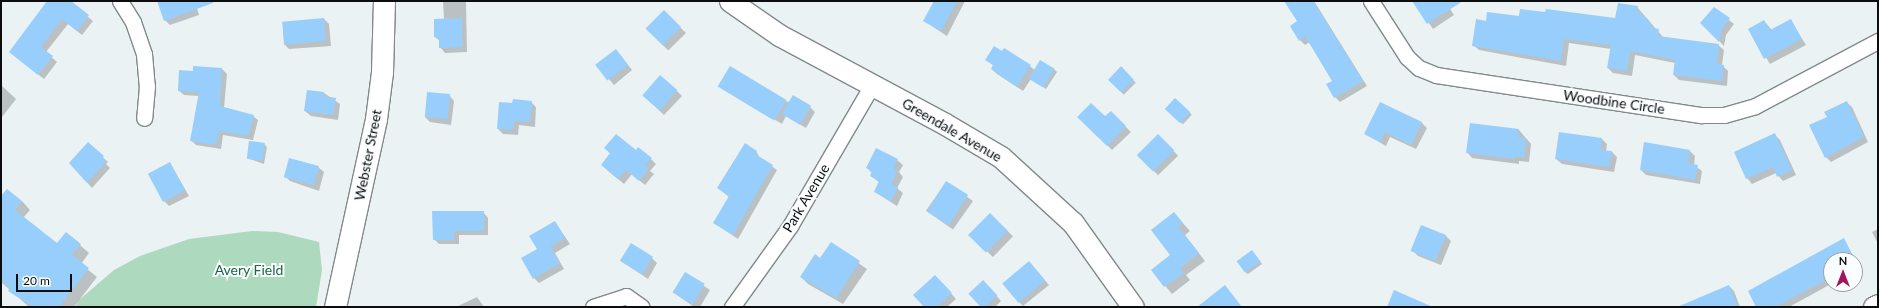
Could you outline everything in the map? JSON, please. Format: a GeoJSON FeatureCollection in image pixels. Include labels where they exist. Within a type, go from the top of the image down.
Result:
{"type":"FeatureCollection","features":[{"type":"Feature","properties":{"kind":"street"},"geometry":{"type":"LineString","coordinates":[[120,1],[133,22],[144,54],[147,86],[144,118]]}},
{"type":"Feature","properties":{"kind":"street","name":"Webster Street"},"geometry":{"type":"LineString","coordinates":[[335,307],[376,118],[382,72],[384,1]]}},
{"type":"Feature","properties":{"kind":"street","name":"Greendale Avenue"},"geometry":{"type":"LineString","coordinates":[[730,1],[779,35],[1001,157],[1073,223],[1134,307]]}},
{"type":"Feature","properties":{"kind":"street","name":"Woodbine Circle"},"geometry":{"type":"LineString","coordinates":[[1371,1],[1407,57],[1419,68],[1436,76],[1702,115],[1724,115],[1755,106],[1878,41]]}},
{"type":"Feature","properties":{"kind":"street","name":"Park Avenue"},"geometry":{"type":"LineString","coordinates":[[732,307],[790,226],[872,85]]}},
{"type":"Feature","properties":{"kind":"street"},"geometry":{"type":"LineString","coordinates":[[593,307],[626,296],[642,307]]}},
{"type":"Feature","properties":{"kind":"green space","name":"Avery Field"},"geometry":{"type":"Polygon","coordinates":[[[252,231],[278,232],[319,242],[322,270],[316,307],[75,307],[79,300],[114,270],[140,256],[189,239],[252,231]]]}},
{"type":"Feature","properties":{"kind":"building"},"geometry":{"type":"Polygon","coordinates":[[[47,1],[71,1],[89,15],[77,31],[62,19],[41,47],[53,56],[38,75],[9,52],[47,1]]]}},
{"type":"Feature","properties":{"kind":"building"},"geometry":{"type":"Polygon","coordinates":[[[157,1],[213,1],[213,3],[164,21],[157,1]]]}},
{"type":"Feature","properties":{"kind":"building"},"geometry":{"type":"Polygon","coordinates":[[[934,1],[957,1],[941,31],[923,21],[934,1]]]}},
{"type":"Feature","properties":{"kind":"building"},"geometry":{"type":"Polygon","coordinates":[[[1284,1],[1313,1],[1363,81],[1334,98],[1326,84],[1332,81],[1305,36],[1299,41],[1290,26],[1297,21],[1284,1]]]}},
{"type":"Feature","properties":{"kind":"building"},"geometry":{"type":"Polygon","coordinates":[[[1412,1],[1463,1],[1427,24],[1412,1]]]}},
{"type":"Feature","properties":{"kind":"building"},"geometry":{"type":"Polygon","coordinates":[[[1618,3],[1638,6],[1637,11],[1648,19],[1653,28],[1659,29],[1658,36],[1719,44],[1717,64],[1724,65],[1722,81],[1673,75],[1675,60],[1630,51],[1627,71],[1607,68],[1611,45],[1564,39],[1561,61],[1472,46],[1476,19],[1486,21],[1487,12],[1519,16],[1520,9],[1545,12],[1546,9],[1615,18],[1618,3]]]}},
{"type":"Feature","properties":{"kind":"building"},"geometry":{"type":"Polygon","coordinates":[[[1714,7],[1730,18],[1722,29],[1719,42],[1700,23],[1714,7]]]}},
{"type":"Feature","properties":{"kind":"building"},"geometry":{"type":"Polygon","coordinates":[[[664,10],[681,27],[663,45],[646,28],[664,10]]]}},
{"type":"Feature","properties":{"kind":"building"},"geometry":{"type":"Polygon","coordinates":[[[324,18],[326,41],[284,45],[282,22],[324,18]]]}},
{"type":"Feature","properties":{"kind":"building"},"geometry":{"type":"Polygon","coordinates":[[[462,18],[462,47],[439,48],[439,37],[434,37],[434,19],[462,18]]]}},
{"type":"Feature","properties":{"kind":"building"},"geometry":{"type":"Polygon","coordinates":[[[1791,19],[1802,39],[1764,59],[1748,29],[1764,20],[1770,30],[1791,19]]]}},
{"type":"Feature","properties":{"kind":"building"},"geometry":{"type":"Polygon","coordinates":[[[994,46],[1002,51],[1004,48],[1031,65],[1017,87],[991,69],[993,65],[985,60],[994,46]]]}},
{"type":"Feature","properties":{"kind":"building"},"geometry":{"type":"Polygon","coordinates":[[[616,49],[628,65],[607,81],[595,65],[616,49]]]}},
{"type":"Feature","properties":{"kind":"building"},"geometry":{"type":"Polygon","coordinates":[[[1040,60],[1055,69],[1043,88],[1029,79],[1040,60]]]}},
{"type":"Feature","properties":{"kind":"building"},"geometry":{"type":"Polygon","coordinates":[[[193,66],[222,68],[220,106],[254,115],[248,136],[219,131],[216,145],[190,141],[199,92],[178,91],[178,89],[179,70],[193,71],[193,66]]]}},
{"type":"Feature","properties":{"kind":"building"},"geometry":{"type":"Polygon","coordinates":[[[730,66],[787,100],[774,121],[718,87],[730,66]]]}},
{"type":"Feature","properties":{"kind":"building"},"geometry":{"type":"Polygon","coordinates":[[[1121,66],[1134,80],[1121,92],[1108,80],[1121,66]]]}},
{"type":"Feature","properties":{"kind":"building"},"geometry":{"type":"Polygon","coordinates":[[[660,75],[677,90],[660,110],[642,95],[660,75]]]}},
{"type":"Feature","properties":{"kind":"building"},"geometry":{"type":"Polygon","coordinates":[[[307,90],[324,92],[324,96],[336,98],[333,115],[304,111],[307,90]]]}},
{"type":"Feature","properties":{"kind":"building"},"geometry":{"type":"Polygon","coordinates":[[[427,92],[450,94],[448,119],[425,117],[427,92]]]}},
{"type":"Feature","properties":{"kind":"building"},"geometry":{"type":"Polygon","coordinates":[[[793,95],[811,106],[800,125],[782,114],[793,95]]]}},
{"type":"Feature","properties":{"kind":"building"},"geometry":{"type":"Polygon","coordinates":[[[1175,98],[1190,112],[1180,123],[1165,109],[1175,98]]]}},
{"type":"Feature","properties":{"kind":"building"},"geometry":{"type":"Polygon","coordinates":[[[513,99],[532,101],[530,122],[514,121],[513,130],[497,129],[499,102],[512,103],[513,99]]]}},
{"type":"Feature","properties":{"kind":"building"},"geometry":{"type":"Polygon","coordinates":[[[1847,101],[1864,137],[1825,158],[1809,125],[1827,117],[1824,112],[1847,101]]]}},
{"type":"Feature","properties":{"kind":"building"},"geometry":{"type":"Polygon","coordinates":[[[1380,102],[1422,122],[1411,145],[1385,132],[1380,142],[1364,134],[1380,102]]]}},
{"type":"Feature","properties":{"kind":"building"},"geometry":{"type":"Polygon","coordinates":[[[1091,103],[1105,116],[1111,111],[1126,126],[1107,146],[1077,117],[1091,103]]]}},
{"type":"Feature","properties":{"kind":"building"},"geometry":{"type":"Polygon","coordinates":[[[1470,123],[1519,129],[1518,137],[1526,138],[1524,158],[1514,156],[1514,159],[1466,153],[1470,123]]]}},
{"type":"Feature","properties":{"kind":"building"},"geometry":{"type":"Polygon","coordinates":[[[1559,132],[1602,138],[1601,150],[1612,151],[1609,167],[1555,159],[1559,132]]]}},
{"type":"Feature","properties":{"kind":"building"},"geometry":{"type":"Polygon","coordinates":[[[1775,133],[1792,170],[1777,177],[1773,167],[1746,179],[1734,152],[1775,133]]]}},
{"type":"Feature","properties":{"kind":"building"},"geometry":{"type":"Polygon","coordinates":[[[616,134],[636,150],[638,147],[652,158],[645,165],[649,168],[639,181],[626,170],[618,179],[601,165],[610,153],[604,148],[616,134]]]}},
{"type":"Feature","properties":{"kind":"building"},"geometry":{"type":"Polygon","coordinates":[[[1158,134],[1174,150],[1153,171],[1137,155],[1158,134]]]}},
{"type":"Feature","properties":{"kind":"building"},"geometry":{"type":"Polygon","coordinates":[[[249,141],[265,143],[263,161],[247,159],[249,141]]]}},
{"type":"Feature","properties":{"kind":"building"},"geometry":{"type":"Polygon","coordinates":[[[88,142],[104,156],[102,158],[106,162],[87,183],[69,163],[88,142]]]}},
{"type":"Feature","properties":{"kind":"building"},"geometry":{"type":"Polygon","coordinates":[[[1644,142],[1690,150],[1688,163],[1698,165],[1695,180],[1640,170],[1644,142]]]}},
{"type":"Feature","properties":{"kind":"building"},"geometry":{"type":"Polygon","coordinates":[[[745,143],[757,151],[755,154],[773,165],[733,235],[713,223],[729,196],[717,188],[745,143]]]}},
{"type":"Feature","properties":{"kind":"building"},"geometry":{"type":"Polygon","coordinates":[[[876,148],[898,159],[893,168],[898,171],[891,184],[898,187],[891,201],[874,192],[879,181],[870,176],[872,171],[866,168],[876,148]]]}},
{"type":"Feature","properties":{"kind":"building"},"geometry":{"type":"Polygon","coordinates":[[[289,158],[319,166],[314,185],[284,177],[289,158]]]}},
{"type":"Feature","properties":{"kind":"building"},"geometry":{"type":"Polygon","coordinates":[[[170,162],[185,190],[163,202],[148,174],[170,162]]]}},
{"type":"Feature","properties":{"kind":"building"},"geometry":{"type":"Polygon","coordinates":[[[946,181],[968,195],[949,225],[927,212],[946,181]]]}},
{"type":"Feature","properties":{"kind":"building"},"geometry":{"type":"Polygon","coordinates":[[[7,189],[22,201],[15,210],[57,243],[66,232],[81,244],[72,255],[89,268],[59,307],[33,307],[8,291],[10,288],[1,281],[1,196],[7,189]]]}},
{"type":"Feature","properties":{"kind":"building"},"geometry":{"type":"Polygon","coordinates":[[[432,211],[484,211],[484,231],[454,231],[454,240],[433,240],[432,211]]]}},
{"type":"Feature","properties":{"kind":"building"},"geometry":{"type":"Polygon","coordinates":[[[1174,212],[1183,223],[1178,227],[1199,253],[1180,268],[1184,273],[1164,287],[1151,270],[1170,255],[1151,230],[1174,212]]]}},
{"type":"Feature","properties":{"kind":"building"},"geometry":{"type":"Polygon","coordinates":[[[990,213],[1008,231],[986,253],[968,235],[990,213]]]}},
{"type":"Feature","properties":{"kind":"building"},"geometry":{"type":"Polygon","coordinates":[[[555,221],[565,238],[550,247],[560,263],[533,279],[521,258],[537,249],[529,236],[555,221]]]}},
{"type":"Feature","properties":{"kind":"building"},"geometry":{"type":"Polygon","coordinates":[[[1421,225],[1446,235],[1436,261],[1411,251],[1421,225]]]}},
{"type":"Feature","properties":{"kind":"building"},"geometry":{"type":"Polygon","coordinates":[[[1844,238],[1851,252],[1823,252],[1823,282],[1775,307],[1756,307],[1748,291],[1844,238]]]}},
{"type":"Feature","properties":{"kind":"building"},"geometry":{"type":"Polygon","coordinates":[[[831,242],[860,261],[836,298],[800,277],[815,254],[820,258],[831,242]]]}},
{"type":"Feature","properties":{"kind":"building"},"geometry":{"type":"Polygon","coordinates":[[[631,243],[653,257],[642,275],[620,261],[631,243]]]}},
{"type":"Feature","properties":{"kind":"building"},"geometry":{"type":"Polygon","coordinates":[[[1252,250],[1260,261],[1245,272],[1237,261],[1252,250]]]}},
{"type":"Feature","properties":{"kind":"building"},"geometry":{"type":"Polygon","coordinates":[[[1029,261],[1045,280],[1018,303],[1002,283],[1029,261]]]}},
{"type":"Feature","properties":{"kind":"building"},"geometry":{"type":"Polygon","coordinates":[[[685,272],[705,284],[692,304],[673,293],[685,272]]]}},
{"type":"Feature","properties":{"kind":"building"},"geometry":{"type":"Polygon","coordinates":[[[935,275],[952,293],[937,307],[924,307],[913,295],[935,275]]]}},
{"type":"Feature","properties":{"kind":"building"},"geometry":{"type":"Polygon","coordinates":[[[983,280],[997,295],[985,307],[981,307],[968,294],[983,280]]]}},
{"type":"Feature","properties":{"kind":"building"},"geometry":{"type":"Polygon","coordinates":[[[1225,285],[1242,307],[1197,307],[1225,285]]]}},
{"type":"Feature","properties":{"kind":"building"},"geometry":{"type":"Polygon","coordinates":[[[1729,285],[1738,307],[1677,307],[1729,285]]]}},
{"type":"Feature","properties":{"kind":"building"},"geometry":{"type":"Polygon","coordinates":[[[1394,290],[1433,307],[1387,307],[1394,290]]]}}]}
